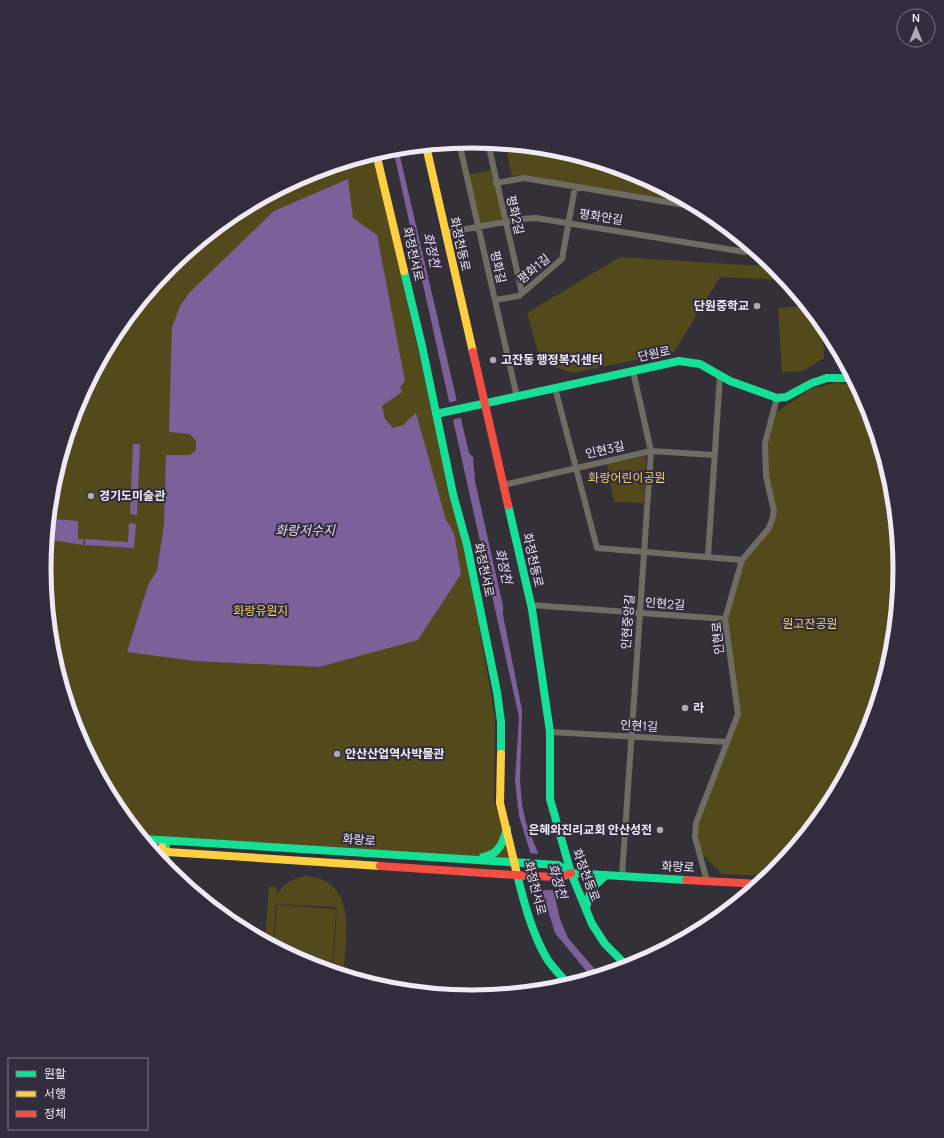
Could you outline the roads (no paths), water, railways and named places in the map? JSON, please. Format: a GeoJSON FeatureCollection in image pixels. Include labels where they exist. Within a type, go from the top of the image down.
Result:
{"type":"FeatureCollection","features":[{"type":"Feature","properties":{"kind":"street","name":"평화길"},"geometry":{"type":"LineString","coordinates":[[460,148],[517,397]]}},
{"type":"Feature","properties":{"kind":"street","name":"평화2길"},"geometry":{"type":"LineString","coordinates":[[489,149],[522,293]]}},
{"type":"Feature","properties":{"kind":"street","name":"화정천동로"},"geometry":{"type":"LineString","coordinates":[[427,151],[445,234],[486,403],[503,485],[531,605],[550,732],[550,799],[571,873],[592,924],[605,944],[623,962]]}},
{"type":"Feature","properties":{"kind":"street","name":"화정천서로"},"geometry":{"type":"LineString","coordinates":[[377,159],[439,414],[453,494],[467,545],[498,692],[501,722],[500,803],[516,862],[525,906],[538,941],[548,960],[566,979]]}},
{"type":"Feature","properties":{"kind":"street"},"geometry":{"type":"LineString","coordinates":[[496,183],[524,178],[683,205]]}},
{"type":"Feature","properties":{"kind":"street","name":"평화1길"},"geometry":{"type":"LineString","coordinates":[[495,300],[519,296],[562,259],[575,187]]}},
{"type":"Feature","properties":{"kind":"street","name":"평화안길"},"geometry":{"type":"LineString","coordinates":[[445,234],[505,221],[536,218],[745,252],[747,250]]}},
{"type":"Feature","properties":{"kind":"street","name":"단원로"},"geometry":{"type":"LineString","coordinates":[[439,414],[679,361],[700,364],[743,386],[777,398]]}},
{"type":"Feature","properties":{"kind":"street","name":"인현중앙길"},"geometry":{"type":"LineString","coordinates":[[622,876],[651,451],[633,371]]}},
{"type":"Feature","properties":{"kind":"street"},"geometry":{"type":"LineString","coordinates":[[708,557],[720,375]]}},
{"type":"Feature","properties":{"kind":"street"},"geometry":{"type":"LineString","coordinates":[[777,398],[786,397],[812,383],[827,378],[848,379]]}},
{"type":"Feature","properties":{"kind":"street"},"geometry":{"type":"LineString","coordinates":[[555,388],[597,548],[742,560]]}},
{"type":"Feature","properties":{"kind":"street","name":"인현로"},"geometry":{"type":"LineString","coordinates":[[707,881],[695,837],[696,823],[738,714],[725,619],[742,560],[769,528],[774,511],[766,476],[765,443],[777,398]]}},
{"type":"Feature","properties":{"kind":"street","name":"인현3길"},"geometry":{"type":"LineString","coordinates":[[503,485],[651,451],[714,455]]}},
{"type":"Feature","properties":{"kind":"street","name":"인현2길"},"geometry":{"type":"LineString","coordinates":[[531,605],[725,619]]}},
{"type":"Feature","properties":{"kind":"street","name":"인현1길"},"geometry":{"type":"LineString","coordinates":[[550,732],[727,742]]}},
{"type":"Feature","properties":{"kind":"street"},"geometry":{"type":"LineString","coordinates":[[464,859],[476,856],[488,857],[494,855],[501,846],[507,828]]}},
{"type":"Feature","properties":{"kind":"street","name":"화랑로"},"geometry":{"type":"LineString","coordinates":[[149,839],[558,865],[571,873]]}},
{"type":"Feature","properties":{"kind":"street"},"geometry":{"type":"LineString","coordinates":[[160,852],[164,840]]}},
{"type":"Feature","properties":{"kind":"street","name":"화랑로"},"geometry":{"type":"LineString","coordinates":[[161,853],[530,876],[562,877],[571,873],[753,884]]}},
{"type":"Feature","properties":{"kind":"street"},"geometry":{"type":"LineString","coordinates":[[586,909],[588,894],[594,883],[606,875]]}},
{"type":"Feature","properties":{"kind":"water"},"geometry":{"type":"Polygon","coordinates":[[[394,155],[400,155],[469,453],[473,457],[475,481],[503,606],[503,615],[522,710],[520,781],[522,804],[526,823],[554,893],[560,919],[568,938],[597,971],[588,974],[555,933],[519,816],[515,781],[519,717],[394,155]]]}},
{"type":"Feature","properties":{"kind":"water","name":"화랑저수지"},"geometry":{"type":"Polygon","coordinates":[[[348,179],[353,218],[377,235],[405,381],[400,387],[402,392],[382,406],[385,419],[393,428],[403,425],[416,413],[446,520],[454,533],[461,574],[418,640],[319,667],[195,661],[127,652],[148,585],[157,571],[164,524],[166,455],[190,455],[196,450],[196,441],[190,434],[169,432],[172,327],[180,306],[189,293],[274,211],[348,179]]]}},
{"type":"Feature","properties":{"kind":"water"},"geometry":{"type":"Polygon","coordinates":[[[133,444],[140,444],[137,515],[130,514],[133,444]]]}},
{"type":"Feature","properties":{"kind":"water"},"geometry":{"type":"Polygon","coordinates":[[[54,519],[78,521],[78,539],[84,539],[83,545],[52,540],[54,519]]]}},
{"type":"Feature","properties":{"kind":"water"},"geometry":{"type":"Polygon","coordinates":[[[129,523],[136,524],[134,548],[85,545],[85,539],[128,542],[129,523]]]}},
{"type":"Feature","properties":{"kind":"place","name":"단원중학교"},"geometry":{"type":"Point","coordinates":[757,306]}},
{"type":"Feature","properties":{"kind":"place","name":"고잔동 행정복지센터"},"geometry":{"type":"Point","coordinates":[493,360]}},
{"type":"Feature","properties":{"kind":"place","name":"경기도미술관"},"geometry":{"type":"Point","coordinates":[91,496]}},
{"type":"Feature","properties":{"kind":"place","name":"라"},"geometry":{"type":"Point","coordinates":[685,708]}},
{"type":"Feature","properties":{"kind":"place","name":"안산산업역사박물관"},"geometry":{"type":"Point","coordinates":[337,754]}},
{"type":"Feature","properties":{"kind":"place","name":"은혜와진리교회 안산성전"},"geometry":{"type":"Point","coordinates":[660,830]}},
{"type":"Feature","properties":{"kind":"water label","name":"화정천"},"geometry":{"type":"Point","coordinates":[432,250]}},
{"type":"Feature","properties":{"kind":"water label","name":"화정천"},"geometry":{"type":"Point","coordinates":[504,566]}},
{"type":"Feature","properties":{"kind":"water label","name":"화정천"},"geometry":{"type":"Point","coordinates":[558,881]}},
{"type":"Feature","properties":{"kind":"park label","name":"화랑어린이공원"},"geometry":{"type":"Point","coordinates":[627,478]}},
{"type":"Feature","properties":{"kind":"park label","name":"화랑유원지"},"geometry":{"type":"Point","coordinates":[261,611]}},
{"type":"Feature","properties":{"kind":"park label","name":"원고잔공원"},"geometry":{"type":"Point","coordinates":[810,624]}}]}
